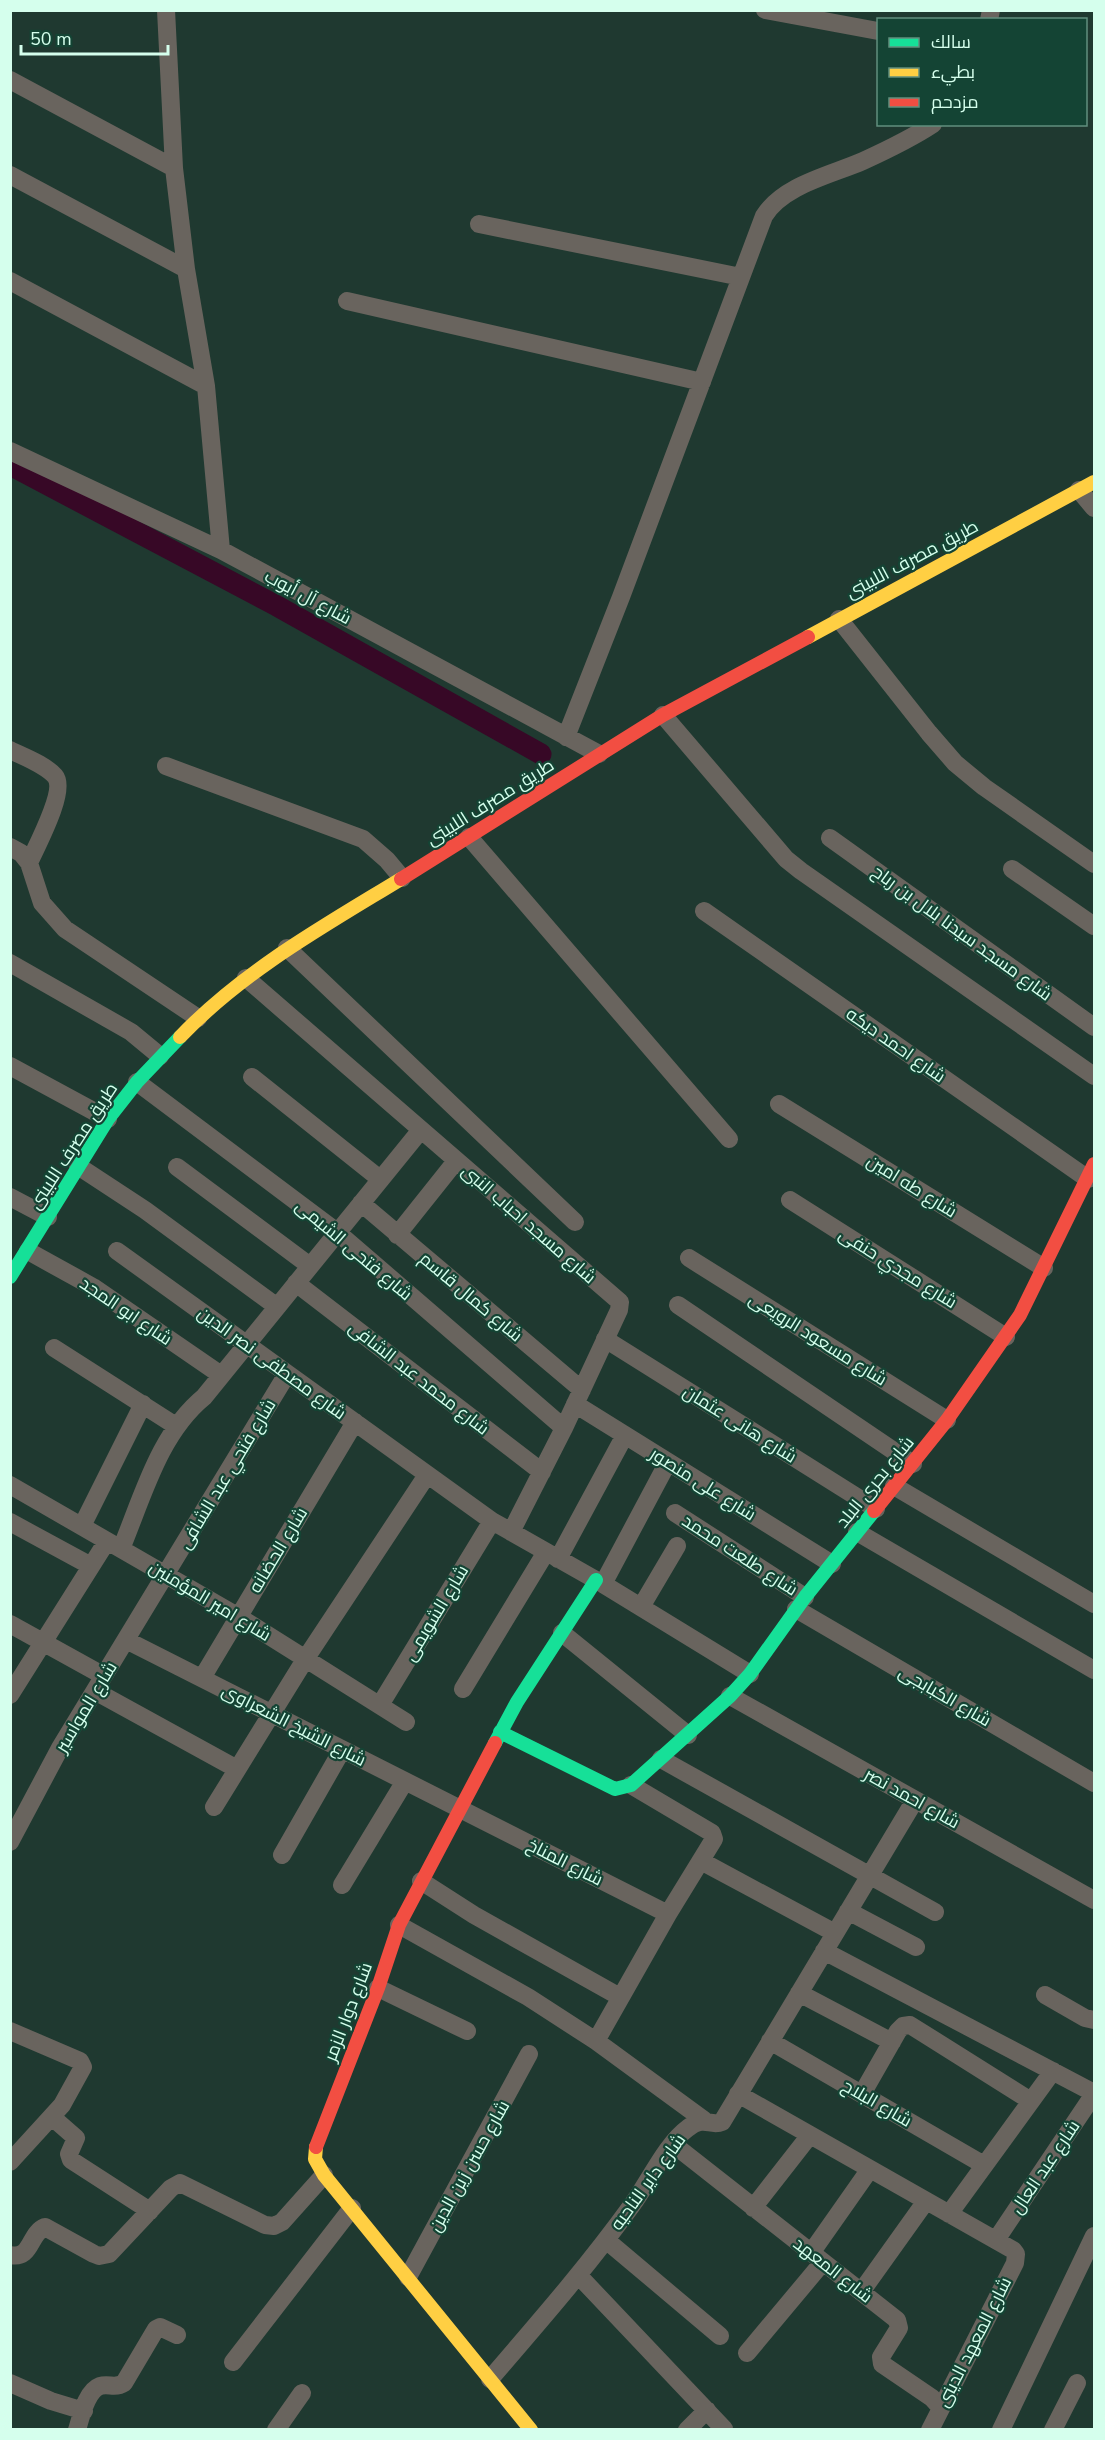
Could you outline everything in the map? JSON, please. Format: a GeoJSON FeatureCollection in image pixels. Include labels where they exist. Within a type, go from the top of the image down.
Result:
{"type":"FeatureCollection","features":[{"type":"Feature","properties":{"kind":"street"},"geometry":{"type":"LineString","coordinates":[[166,10],[174,168],[186,269],[206,386],[221,550]]}},
{"type":"Feature","properties":{"kind":"street"},"geometry":{"type":"LineString","coordinates":[[765,10],[877,31]]}},
{"type":"Feature","properties":{"kind":"street"},"geometry":{"type":"LineString","coordinates":[[10,80],[174,168]]}},
{"type":"Feature","properties":{"kind":"street"},"geometry":{"type":"LineString","coordinates":[[566,737],[769,207],[785,193],[866,159],[929,126]]}},
{"type":"Feature","properties":{"kind":"street"},"geometry":{"type":"LineString","coordinates":[[10,175],[186,269]]}},
{"type":"Feature","properties":{"kind":"street"},"geometry":{"type":"LineString","coordinates":[[479,224],[741,277]]}},
{"type":"Feature","properties":{"kind":"street"},"geometry":{"type":"LineString","coordinates":[[10,281],[206,386]]}},
{"type":"Feature","properties":{"kind":"street"},"geometry":{"type":"LineString","coordinates":[[347,301],[702,382]]}},
{"type":"Feature","properties":{"kind":"street","name":"شارع آل أيوب"},"geometry":{"type":"LineString","coordinates":[[10,451],[221,550],[599,754]]}},
{"type":"Feature","properties":{"kind":"street"},"geometry":{"type":"LineString","coordinates":[[1087,486],[1095,508]]}},
{"type":"Feature","properties":{"kind":"street","name":"طريق مصرف اللبينى"},"geometry":{"type":"LineString","coordinates":[[10,1277],[108,1119],[137,1082],[198,1018],[246,978],[287,948],[663,715],[1087,486]]}},
{"type":"Feature","properties":{"kind":"street"},"geometry":{"type":"LineString","coordinates":[[839,619],[955,763],[984,787],[1095,864]]}},
{"type":"Feature","properties":{"kind":"street"},"geometry":{"type":"LineString","coordinates":[[663,715],[786,859],[1095,1077]]}},
{"type":"Feature","properties":{"kind":"street"},"geometry":{"type":"LineString","coordinates":[[10,750],[47,770],[56,777],[59,787],[29,863]]}},
{"type":"Feature","properties":{"kind":"street"},"geometry":{"type":"LineString","coordinates":[[166,765],[363,839],[387,860],[402,878]]}},
{"type":"Feature","properties":{"kind":"street"},"geometry":{"type":"LineString","coordinates":[[469,837],[729,1139]]}},
{"type":"Feature","properties":{"kind":"street","name":"شارع مسجد سيدنا بلال بن رباح"},"geometry":{"type":"LineString","coordinates":[[831,838],[1095,1027]]}},
{"type":"Feature","properties":{"kind":"street"},"geometry":{"type":"LineString","coordinates":[[10,847],[21,853],[29,863],[42,903],[65,929],[198,1018]]}},
{"type":"Feature","properties":{"kind":"street"},"geometry":{"type":"LineString","coordinates":[[1012,868],[1095,926]]}},
{"type":"Feature","properties":{"kind":"street","name":"شارع احمد ديكه"},"geometry":{"type":"LineString","coordinates":[[704,910],[1091,1171]]}},
{"type":"Feature","properties":{"kind":"street"},"geometry":{"type":"LineString","coordinates":[[287,948],[575,1222]]}},
{"type":"Feature","properties":{"kind":"street"},"geometry":{"type":"LineString","coordinates":[[10,963],[131,1032],[160,1056]]}},
{"type":"Feature","properties":{"kind":"street","name":"شارع مسجد احباب النبى"},"geometry":{"type":"LineString","coordinates":[[246,978],[620,1302],[619,1310],[564,1428],[511,1532]]}},
{"type":"Feature","properties":{"kind":"street"},"geometry":{"type":"LineString","coordinates":[[10,1066],[108,1119]]}},
{"type":"Feature","properties":{"kind":"street"},"geometry":{"type":"LineString","coordinates":[[252,1077],[380,1179]]}},
{"type":"Feature","properties":{"kind":"street","name":"شارع فتحى الشيمى"},"geometry":{"type":"LineString","coordinates":[[137,1082],[337,1232],[564,1428]]}},
{"type":"Feature","properties":{"kind":"street","name":"شارع طه امين"},"geometry":{"type":"LineString","coordinates":[[779,1104],[1044,1268]]}},
{"type":"Feature","properties":{"kind":"street"},"geometry":{"type":"LineString","coordinates":[[10,1695],[91,1566],[114,1545],[156,1462],[189,1409],[204,1397],[420,1131]]}},
{"type":"Feature","properties":{"kind":"street"},"geometry":{"type":"LineString","coordinates":[[397,1234],[456,1161]]}},
{"type":"Feature","properties":{"kind":"street"},"geometry":{"type":"LineString","coordinates":[[78,1166],[145,1210],[276,1306]]}},
{"type":"Feature","properties":{"kind":"street"},"geometry":{"type":"LineString","coordinates":[[177,1167],[310,1266]]}},
{"type":"Feature","properties":{"kind":"street","name":"شارع بحرى البلد"},"geometry":{"type":"LineString","coordinates":[[631,1785],[730,1696],[750,1674],[801,1603],[948,1420],[1006,1337],[1044,1268],[1091,1171]]}},
{"type":"Feature","properties":{"kind":"street"},"geometry":{"type":"LineString","coordinates":[[10,1197],[48,1217]]}},
{"type":"Feature","properties":{"kind":"street","name":"شارع مجدي حنفى"},"geometry":{"type":"LineString","coordinates":[[790,1200],[1006,1337]]}},
{"type":"Feature","properties":{"kind":"street","name":"شارع كمال قاسم"},"geometry":{"type":"LineString","coordinates":[[361,1203],[578,1397]]}},
{"type":"Feature","properties":{"kind":"street","name":"شارع ابو المجد"},"geometry":{"type":"LineString","coordinates":[[28,1251],[93,1287],[221,1376]]}},
{"type":"Feature","properties":{"kind":"street","name":"شارع مصطفى نصر الدين"},"geometry":{"type":"LineString","coordinates":[[117,1251],[492,1521],[599,1582],[750,1674]]}},
{"type":"Feature","properties":{"kind":"street","name":"شارع مسعود الرويعى"},"geometry":{"type":"LineString","coordinates":[[689,1258],[948,1420]]}},
{"type":"Feature","properties":{"kind":"street","name":"شارع محمد عبد الشافى"},"geometry":{"type":"LineString","coordinates":[[296,1282],[542,1473]]}},
{"type":"Feature","properties":{"kind":"street"},"geometry":{"type":"LineString","coordinates":[[678,1305],[913,1464]]}},
{"type":"Feature","properties":{"kind":"street","name":"شارع هانى عثمان"},"geometry":{"type":"LineString","coordinates":[[604,1339],[876,1509]]}},
{"type":"Feature","properties":{"kind":"street"},"geometry":{"type":"LineString","coordinates":[[54,1348],[177,1426]]}},
{"type":"Feature","properties":{"kind":"street","name":"شارع فتحي عبد الشافى"},"geometry":{"type":"LineString","coordinates":[[167,1575],[287,1374]]}},
{"type":"Feature","properties":{"kind":"street","name":"شارع على منصور"},"geometry":{"type":"LineString","coordinates":[[578,1397],[625,1435],[832,1564]]}},
{"type":"Feature","properties":{"kind":"street"},"geometry":{"type":"LineString","coordinates":[[82,1526],[143,1404]]}},
{"type":"Feature","properties":{"kind":"street","name":"شارع الحضانه"},"geometry":{"type":"LineString","coordinates":[[202,1678],[355,1422]]}},
{"type":"Feature","properties":{"kind":"street"},"geometry":{"type":"LineString","coordinates":[[464,1689],[552,1556],[625,1435]]}},
{"type":"Feature","properties":{"kind":"street"},"geometry":{"type":"LineString","coordinates":[[599,1582],[668,1462]]}},
{"type":"Feature","properties":{"kind":"street"},"geometry":{"type":"LineString","coordinates":[[214,1807],[306,1658],[427,1475]]}},
{"type":"Feature","properties":{"kind":"street","name":"شارع امير المؤمنين"},"geometry":{"type":"LineString","coordinates":[[10,1485],[239,1617],[406,1722]]}},
{"type":"Feature","properties":{"kind":"street"},"geometry":{"type":"LineString","coordinates":[[894,1486],[1095,1605]]}},
{"type":"Feature","properties":{"kind":"street","name":"شارع طلعت محمد"},"geometry":{"type":"LineString","coordinates":[[675,1513],[801,1603]]}},
{"type":"Feature","properties":{"kind":"street","name":"شارع الشويمى"},"geometry":{"type":"LineString","coordinates":[[380,1705],[492,1521]]}},
{"type":"Feature","properties":{"kind":"street"},"geometry":{"type":"LineString","coordinates":[[10,1522],[91,1566]]}},
{"type":"Feature","properties":{"kind":"street"},"geometry":{"type":"LineString","coordinates":[[857,1532],[1095,1670]]}},
{"type":"Feature","properties":{"kind":"street"},"geometry":{"type":"LineString","coordinates":[[641,1607],[677,1546]]}},
{"type":"Feature","properties":{"kind":"street","name":"شارع المواسير"},"geometry":{"type":"LineString","coordinates":[[10,1842],[60,1748],[167,1575]]}},
{"type":"Feature","properties":{"kind":"street","name":"شارع دوار الزمر"},"geometry":{"type":"LineString","coordinates":[[531,2430],[324,2175],[315,2158],[315,2149],[378,1988],[399,1925],[421,1881],[462,1810],[500,1732],[530,1679],[599,1582]]}},
{"type":"Feature","properties":{"kind":"street","name":"شارع الكبابجى"},"geometry":{"type":"LineString","coordinates":[[801,1603],[1095,1783]]}},
{"type":"Feature","properties":{"kind":"street"},"geometry":{"type":"LineString","coordinates":[[10,1624],[44,1643],[99,1683],[237,1769]]}},
{"type":"Feature","properties":{"kind":"street"},"geometry":{"type":"LineString","coordinates":[[562,1633],[688,1735]]}},
{"type":"Feature","properties":{"kind":"street","name":"شارع الشيخ الشعراوى"},"geometry":{"type":"LineString","coordinates":[[126,1640],[462,1810]]}},
{"type":"Feature","properties":{"kind":"street","name":"شارع احمد نصر"},"geometry":{"type":"LineString","coordinates":[[730,1696],[1095,1900]]}},
{"type":"Feature","properties":{"kind":"street"},"geometry":{"type":"LineString","coordinates":[[500,1732],[615,1789],[631,1785],[714,1835],[714,1839],[668,1914],[596,2041]]}},
{"type":"Feature","properties":{"kind":"street"},"geometry":{"type":"LineString","coordinates":[[282,1855],[342,1750]]}},
{"type":"Feature","properties":{"kind":"street"},"geometry":{"type":"LineString","coordinates":[[661,1759],[934,1912]]}},
{"type":"Feature","properties":{"kind":"street"},"geometry":{"type":"LineString","coordinates":[[342,1885],[405,1781]]}},
{"type":"Feature","properties":{"kind":"street","name":"شارع داير الناحيه"},"geometry":{"type":"LineString","coordinates":[[490,2379],[579,2276],[686,2129],[704,2120],[720,2124],[915,1800]]}},
{"type":"Feature","properties":{"kind":"street","name":"شارع المناخ"},"geometry":{"type":"LineString","coordinates":[[462,1810],[668,1914]]}},
{"type":"Feature","properties":{"kind":"street"},"geometry":{"type":"LineString","coordinates":[[701,1861],[835,1933]]}},
{"type":"Feature","properties":{"kind":"street"},"geometry":{"type":"LineString","coordinates":[[421,1881],[482,1920],[620,1997]]}},
{"type":"Feature","properties":{"kind":"street"},"geometry":{"type":"LineString","coordinates":[[848,1911],[916,1947]]}},
{"type":"Feature","properties":{"kind":"street"},"geometry":{"type":"LineString","coordinates":[[399,1925],[528,1997],[596,2041],[704,2120]]}},
{"type":"Feature","properties":{"kind":"street"},"geometry":{"type":"LineString","coordinates":[[824,1951],[1095,2093]]}},
{"type":"Feature","properties":{"kind":"street"},"geometry":{"type":"LineString","coordinates":[[378,1988],[467,2031]]}},
{"type":"Feature","properties":{"kind":"street"},"geometry":{"type":"LineString","coordinates":[[799,1993],[892,2042]]}},
{"type":"Feature","properties":{"kind":"street"},"geometry":{"type":"LineString","coordinates":[[1045,1995],[1085,2018],[1095,2020]]}},
{"type":"Feature","properties":{"kind":"street"},"geometry":{"type":"LineString","coordinates":[[862,2094],[900,2028],[906,2025],[913,2026],[1031,2101]]}},
{"type":"Feature","properties":{"kind":"street"},"geometry":{"type":"LineString","coordinates":[[10,2031],[78,2060],[82,2063],[83,2068],[70,2092],[52,2117],[10,2162]]}},
{"type":"Feature","properties":{"kind":"street","name":"شارع البلاح"},"geometry":{"type":"LineString","coordinates":[[770,2041],[984,2165]]}},
{"type":"Feature","properties":{"kind":"street","name":"شارع حسن زين الدين"},"geometry":{"type":"LineString","coordinates":[[408,2277],[529,2054]]}},
{"type":"Feature","properties":{"kind":"street"},"geometry":{"type":"LineString","coordinates":[[949,2214],[1053,2071]]}},
{"type":"Feature","properties":{"kind":"street","name":"شارع عبد العال"},"geometry":{"type":"LineString","coordinates":[[996,2240],[1095,2093]]}},
{"type":"Feature","properties":{"kind":"street"},"geometry":{"type":"LineString","coordinates":[[738,2094],[996,2240]]}},
{"type":"Feature","properties":{"kind":"street"},"geometry":{"type":"LineString","coordinates":[[52,2117],[76,2139],[69,2154],[71,2160],[150,2211]]}},
{"type":"Feature","properties":{"kind":"street"},"geometry":{"type":"LineString","coordinates":[[753,2208],[810,2135]]}},
{"type":"Feature","properties":{"kind":"street","name":"شارع المعهد"},"geometry":{"type":"LineString","coordinates":[[673,2144],[900,2325],[882,2357],[882,2364],[932,2398],[940,2407]]}},
{"type":"Feature","properties":{"kind":"street"},"geometry":{"type":"LineString","coordinates":[[747,2353],[817,2258],[870,2169]]}},
{"type":"Feature","properties":{"kind":"street"},"geometry":{"type":"LineString","coordinates":[[10,2255],[17,2256],[26,2252],[39,2230],[45,2228],[94,2254],[104,2256],[113,2251],[174,2186],[180,2183],[265,2226],[274,2226],[282,2222],[324,2175]]}},
{"type":"Feature","properties":{"kind":"street"},"geometry":{"type":"LineString","coordinates":[[861,2292],[926,2201]]}},
{"type":"Feature","properties":{"kind":"street"},"geometry":{"type":"LineString","coordinates":[[233,2362],[352,2208]]}},
{"type":"Feature","properties":{"kind":"street"},"geometry":{"type":"LineString","coordinates":[[1001,2430],[1095,2236]]}},
{"type":"Feature","properties":{"kind":"street"},"geometry":{"type":"LineString","coordinates":[[606,2240],[720,2336]]}},
{"type":"Feature","properties":{"kind":"street","name":"شارع المعهد الدينى"},"geometry":{"type":"LineString","coordinates":[[930,2430],[1015,2263],[1014,2250],[996,2240]]}},
{"type":"Feature","properties":{"kind":"street"},"geometry":{"type":"LineString","coordinates":[[579,2276],[724,2429]]}},
{"type":"Feature","properties":{"kind":"street"},"geometry":{"type":"LineString","coordinates":[[77,2430],[93,2391],[100,2386],[116,2387],[124,2383],[157,2328],[177,2335]]}},
{"type":"Feature","properties":{"kind":"street"},"geometry":{"type":"LineString","coordinates":[[10,2383],[51,2401],[84,2411]]}},
{"type":"Feature","properties":{"kind":"street"},"geometry":{"type":"LineString","coordinates":[[1053,2430],[1077,2383]]}},
{"type":"Feature","properties":{"kind":"street"},"geometry":{"type":"LineString","coordinates":[[276,2430],[302,2393]]}},
{"type":"Feature","properties":{"kind":"street"},"geometry":{"type":"LineString","coordinates":[[687,2430],[707,2410]]}},
{"type":"Feature","properties":{"kind":"waterway"},"geometry":{"type":"LineString","coordinates":[[10,465],[277,606],[541,754]]}},
{"type":"Feature","properties":{"kind":"traffic: fast"},"geometry":{"type":"LineString","coordinates":[[10,1277],[108,1119],[137,1082],[180,1037]]}},
{"type":"Feature","properties":{"kind":"traffic: fast"},"geometry":{"type":"LineString","coordinates":[[500,1732],[615,1789],[631,1785],[730,1696],[750,1674],[805,1597],[874,1511]]}},
{"type":"Feature","properties":{"kind":"traffic: fast"},"geometry":{"type":"LineString","coordinates":[[495,1743],[517,1702],[596,1580]]}},
{"type":"Feature","properties":{"kind":"traffic: slow"},"geometry":{"type":"LineString","coordinates":[[808,637],[1094,482]]}},
{"type":"Feature","properties":{"kind":"traffic: slow"},"geometry":{"type":"LineString","coordinates":[[180,1037],[204,1013],[257,970],[401,879]]}},
{"type":"Feature","properties":{"kind":"traffic: slow"},"geometry":{"type":"LineString","coordinates":[[316,2147],[315,2159],[324,2175],[531,2430]]}},
{"type":"Feature","properties":{"kind":"traffic: jam"},"geometry":{"type":"LineString","coordinates":[[401,879],[663,715],[808,637]]}},
{"type":"Feature","properties":{"kind":"traffic: jam"},"geometry":{"type":"LineString","coordinates":[[874,1511],[947,1420],[1020,1315],[1094,1164]]}},
{"type":"Feature","properties":{"kind":"traffic: jam"},"geometry":{"type":"LineString","coordinates":[[316,2147],[378,1988],[399,1925],[495,1743]]}}]}
